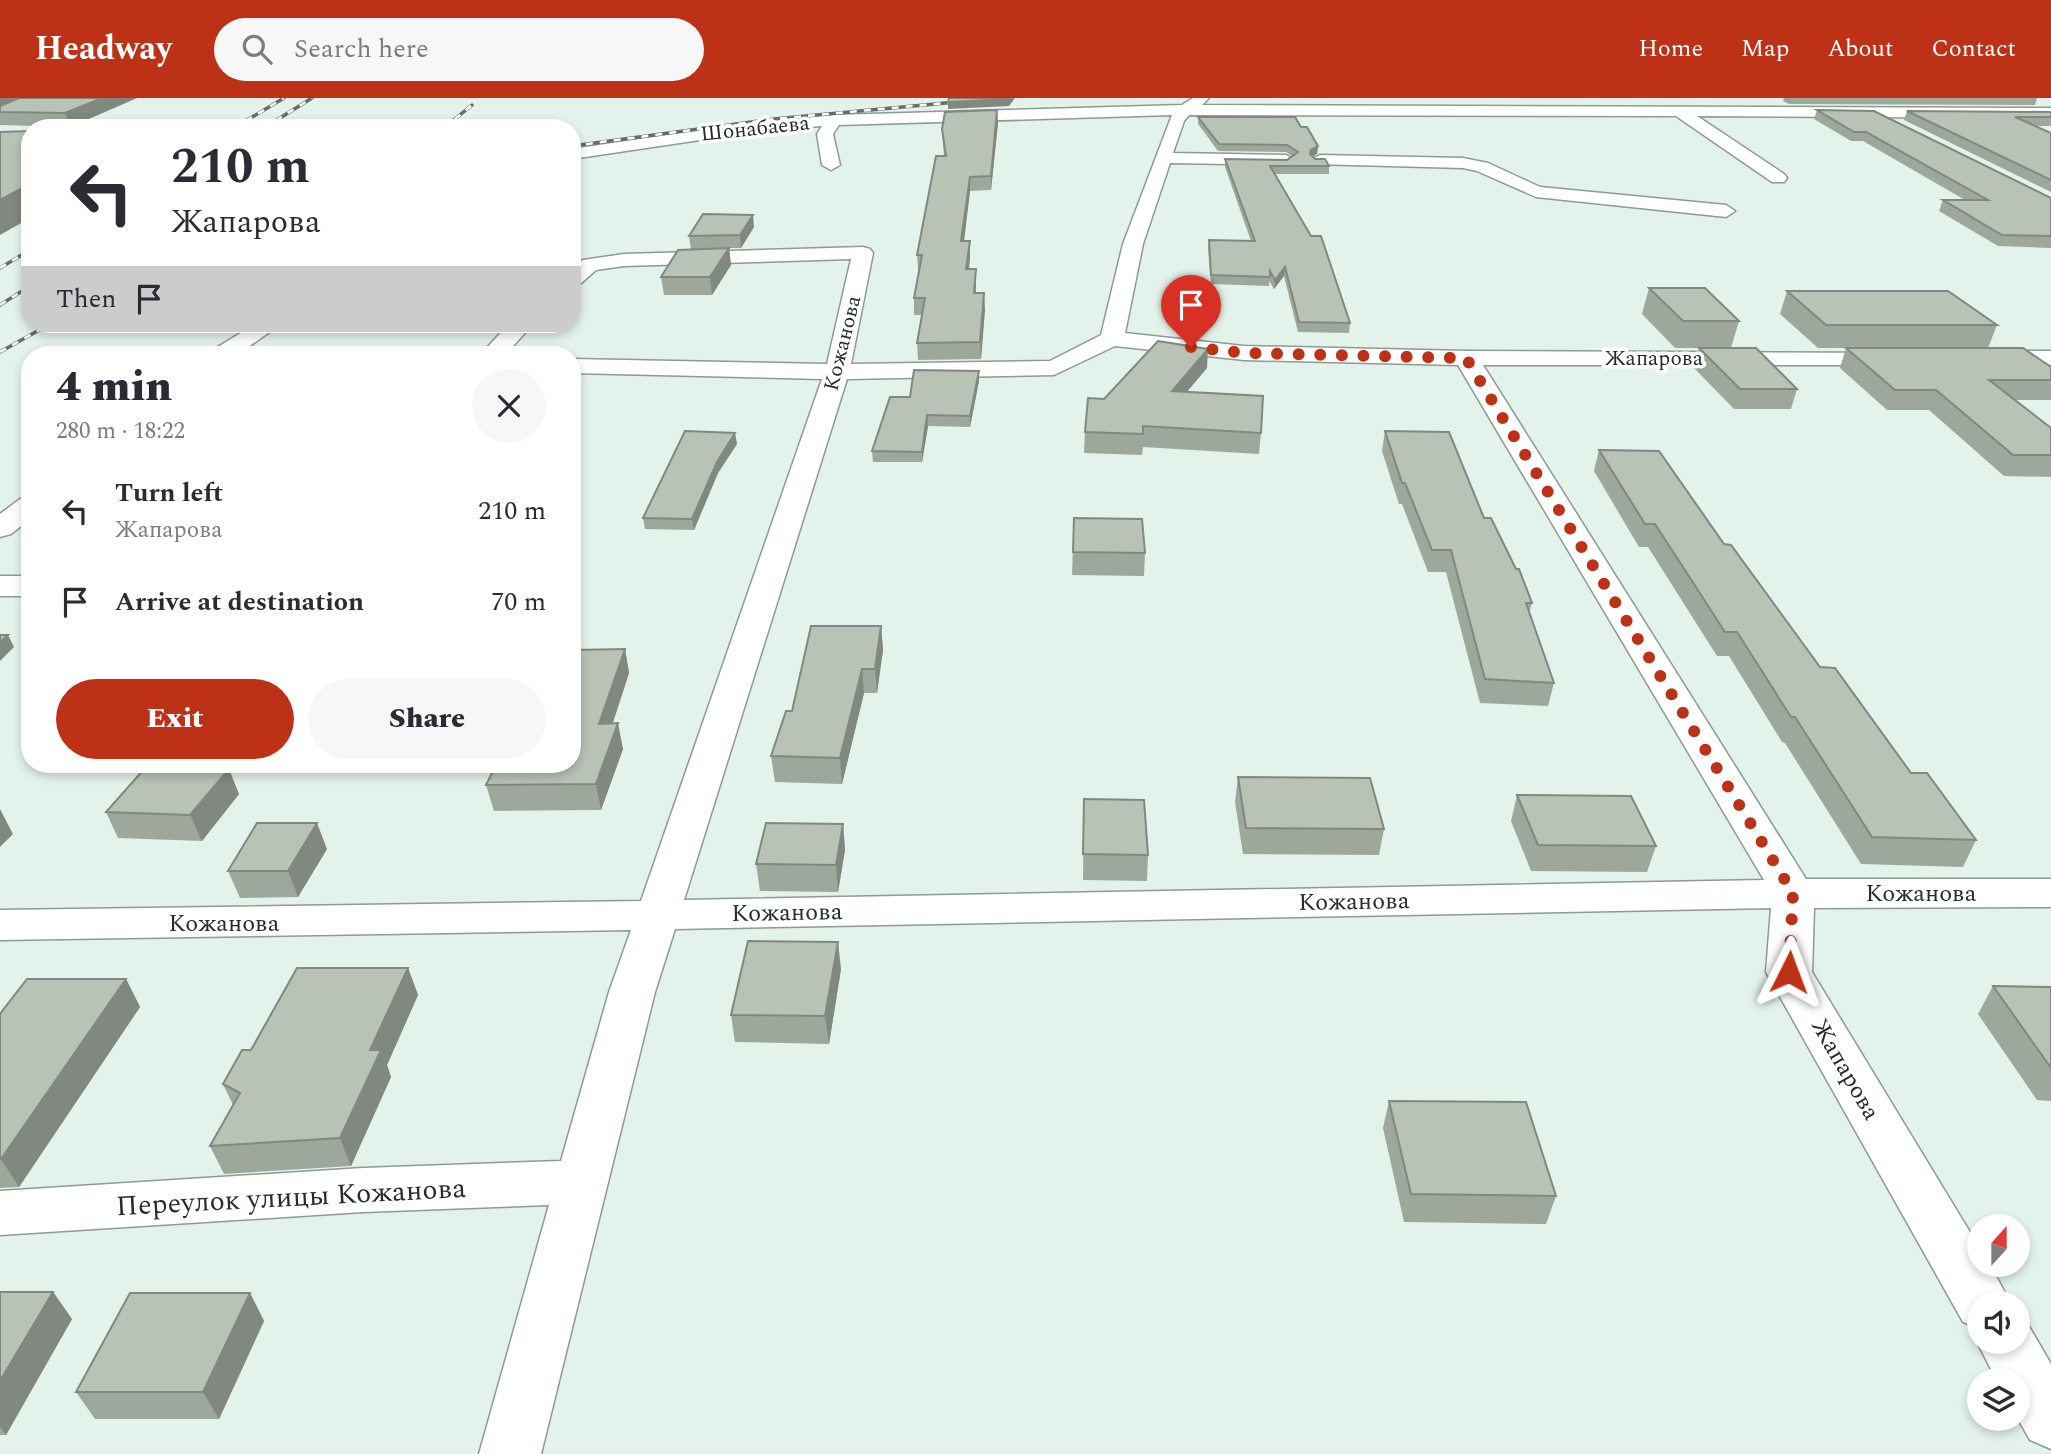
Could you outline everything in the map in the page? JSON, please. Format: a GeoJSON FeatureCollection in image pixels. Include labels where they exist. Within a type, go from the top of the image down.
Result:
{"type":"FeatureCollection","features":[{"type":"Feature","properties":{"kind":"street","name":"Шонабаева"},"geometry":{"type":"LineString","coordinates":[[581,153],[768,125],[885,117],[1195,104],[1680,112],[2051,113]]}},
{"type":"Feature","properties":{"kind":"street"},"geometry":{"type":"LineString","coordinates":[[581,366],[836,372],[1054,368],[1112,339],[1133,244],[1162,158],[1176,120],[1195,104]]}},
{"type":"Feature","properties":{"kind":"street"},"geometry":{"type":"LineString","coordinates":[[1680,112],[1778,178]]}},
{"type":"Feature","properties":{"kind":"street","name":"Шонабаева"},"geometry":{"type":"LineString","coordinates":[[1871,113],[1907,131]]}},
{"type":"Feature","properties":{"kind":"street","name":"Шонабаева"},"geometry":{"type":"LineString","coordinates":[[831,165],[825,134],[834,120]]}},
{"type":"Feature","properties":{"kind":"street"},"geometry":{"type":"LineString","coordinates":[[1162,158],[1286,160]]}},
{"type":"Feature","properties":{"kind":"street"},"geometry":{"type":"LineString","coordinates":[[1320,160],[1463,163],[1482,167],[1536,192],[1726,211]]}},
{"type":"Feature","properties":{"kind":"street","name":"Кожанова"},"geometry":{"type":"LineString","coordinates":[[510,1454],[632,992],[836,372],[863,253],[624,260],[590,264],[581,272]]}},
{"type":"Feature","properties":{"kind":"street"},"geometry":{"type":"LineString","coordinates":[[235,346],[256,333]]}},
{"type":"Feature","properties":{"kind":"street"},"geometry":{"type":"LineString","coordinates":[[501,346],[513,333]]}},
{"type":"Feature","properties":{"kind":"street","name":"Жапарова"},"geometry":{"type":"LineString","coordinates":[[1112,339],[1244,353],[1466,358],[1926,358]]}},
{"type":"Feature","properties":{"kind":"street"},"geometry":{"type":"LineString","coordinates":[[1466,358],[1793,893]]}},
{"type":"Feature","properties":{"kind":"street"},"geometry":{"type":"LineString","coordinates":[[1968,358],[2051,358]]}},
{"type":"Feature","properties":{"kind":"street"},"geometry":{"type":"LineString","coordinates":[[0,528],[21,512]]}},
{"type":"Feature","properties":{"kind":"street"},"geometry":{"type":"LineString","coordinates":[[0,586],[21,586]]}},
{"type":"Feature","properties":{"kind":"street","name":"Жапарова"},"geometry":{"type":"LineString","coordinates":[[1793,893],[1789,972],[1975,1291]]}},
{"type":"Feature","properties":{"kind":"street","name":"Кожанова"},"geometry":{"type":"LineString","coordinates":[[0,925],[295,923],[1793,893],[2051,893]]}},
{"type":"Feature","properties":{"kind":"street","name":"Переулок улицы Кожанова"},"geometry":{"type":"LineString","coordinates":[[0,1213],[363,1190],[582,1182]]}},
{"type":"Feature","properties":{"kind":"street"},"geometry":{"type":"LineString","coordinates":[[2013,1354],[2051,1420]]}},
{"type":"Feature","properties":{"kind":"building"},"geometry":{"type":"Polygon","coordinates":[[[19,98],[102,98],[65,113],[0,112],[0,106],[19,98]]]}},
{"type":"Feature","properties":{"kind":"building"},"geometry":{"type":"Polygon","coordinates":[[[949,98],[1010,98],[948,102],[949,98]]]}},
{"type":"Feature","properties":{"kind":"building"},"geometry":{"type":"Polygon","coordinates":[[[997,110],[991,176],[970,177],[961,241],[970,241],[966,269],[976,269],[974,293],[984,293],[980,342],[917,343],[925,298],[914,298],[922,255],[917,255],[936,156],[946,156],[942,129],[945,112],[997,110]]]}},
{"type":"Feature","properties":{"kind":"building"},"geometry":{"type":"Polygon","coordinates":[[[1817,110],[1874,111],[2051,198],[2051,236],[2002,235],[1943,200],[1988,200],[1866,132],[1854,132],[1817,110]]]}},
{"type":"Feature","properties":{"kind":"building"},"geometry":{"type":"Polygon","coordinates":[[[1907,111],[2051,112],[2051,117],[2015,117],[2051,133],[2051,180],[1907,111]]]}},
{"type":"Feature","properties":{"kind":"building"},"geometry":{"type":"Polygon","coordinates":[[[1198,117],[1295,117],[1301,127],[1307,127],[1318,146],[1311,150],[1310,154],[1315,159],[1325,159],[1329,166],[1270,166],[1311,236],[1321,236],[1350,323],[1299,322],[1285,267],[1275,280],[1270,271],[1270,277],[1211,275],[1209,240],[1255,241],[1225,159],[1287,160],[1298,152],[1287,145],[1219,144],[1198,117]]]}},
{"type":"Feature","properties":{"kind":"building"},"geometry":{"type":"Polygon","coordinates":[[[21,131],[21,189],[0,200],[0,132],[21,131]]]}},
{"type":"Feature","properties":{"kind":"building"},"geometry":{"type":"Polygon","coordinates":[[[703,214],[753,215],[740,235],[689,236],[703,214]]]}},
{"type":"Feature","properties":{"kind":"building"},"geometry":{"type":"Polygon","coordinates":[[[729,248],[710,277],[661,277],[678,250],[729,248]]]}},
{"type":"Feature","properties":{"kind":"building"},"geometry":{"type":"Polygon","coordinates":[[[1649,288],[1705,288],[1739,321],[1683,321],[1649,288]]]}},
{"type":"Feature","properties":{"kind":"building"},"geometry":{"type":"Polygon","coordinates":[[[1787,291],[1948,291],[1997,325],[1826,325],[1787,291]]]}},
{"type":"Feature","properties":{"kind":"building"},"geometry":{"type":"Polygon","coordinates":[[[1158,341],[1208,349],[1172,391],[1263,396],[1261,433],[1143,426],[1143,434],[1085,432],[1088,398],[1104,399],[1158,341]]]}},
{"type":"Feature","properties":{"kind":"building"},"geometry":{"type":"Polygon","coordinates":[[[1699,348],[1756,348],[1797,389],[1740,389],[1699,348]]]}},
{"type":"Feature","properties":{"kind":"building"},"geometry":{"type":"Polygon","coordinates":[[[1846,348],[2023,348],[2051,367],[2051,380],[1989,380],[2051,428],[2051,455],[2013,455],[1936,390],[1895,390],[1846,348]]]}},
{"type":"Feature","properties":{"kind":"building"},"geometry":{"type":"Polygon","coordinates":[[[914,370],[979,371],[970,416],[927,415],[922,452],[872,451],[890,397],[910,397],[914,370]]]}},
{"type":"Feature","properties":{"kind":"building"},"geometry":{"type":"Polygon","coordinates":[[[685,431],[735,433],[717,462],[692,519],[643,518],[685,431]]]}},
{"type":"Feature","properties":{"kind":"building"},"geometry":{"type":"Polygon","coordinates":[[[1385,431],[1449,432],[1484,518],[1491,518],[1516,569],[1519,569],[1532,603],[1526,603],[1554,683],[1485,679],[1451,550],[1432,550],[1405,483],[1402,483],[1385,431]]]}},
{"type":"Feature","properties":{"kind":"building"},"geometry":{"type":"Polygon","coordinates":[[[1599,450],[1659,451],[1724,544],[1731,545],[1820,667],[1835,668],[1911,773],[1927,773],[1976,840],[1872,837],[1737,632],[1725,632],[1655,524],[1645,524],[1599,450]]]}},
{"type":"Feature","properties":{"kind":"building"},"geometry":{"type":"Polygon","coordinates":[[[1074,518],[1142,519],[1145,553],[1073,552],[1074,518]]]}},
{"type":"Feature","properties":{"kind":"building"},"geometry":{"type":"Polygon","coordinates":[[[811,626],[881,626],[875,669],[862,669],[840,758],[771,756],[786,711],[792,711],[811,626]]]}},
{"type":"Feature","properties":{"kind":"building"},"geometry":{"type":"Polygon","coordinates":[[[625,649],[599,724],[618,723],[596,784],[486,785],[492,773],[581,773],[581,650],[625,649]]]}},
{"type":"Feature","properties":{"kind":"building"},"geometry":{"type":"Polygon","coordinates":[[[141,773],[226,773],[190,815],[106,812],[141,773]]]}},
{"type":"Feature","properties":{"kind":"building"},"geometry":{"type":"Polygon","coordinates":[[[1238,777],[1370,778],[1384,829],[1246,828],[1238,777]]]}},
{"type":"Feature","properties":{"kind":"building"},"geometry":{"type":"Polygon","coordinates":[[[1517,795],[1631,796],[1656,846],[1538,845],[1517,795]]]}},
{"type":"Feature","properties":{"kind":"building"},"geometry":{"type":"Polygon","coordinates":[[[1084,799],[1144,800],[1148,855],[1083,854],[1084,799]]]}},
{"type":"Feature","properties":{"kind":"building"},"geometry":{"type":"Polygon","coordinates":[[[257,823],[317,823],[288,871],[228,871],[257,823]]]}},
{"type":"Feature","properties":{"kind":"building"},"geometry":{"type":"Polygon","coordinates":[[[766,823],[843,824],[836,865],[756,864],[766,823]]]}},
{"type":"Feature","properties":{"kind":"building"},"geometry":{"type":"Polygon","coordinates":[[[748,941],[838,942],[825,1016],[731,1015],[748,941]]]}},
{"type":"Feature","properties":{"kind":"building"},"geometry":{"type":"Polygon","coordinates":[[[297,968],[408,968],[370,1050],[381,1050],[340,1138],[210,1146],[240,1093],[223,1084],[242,1050],[251,1050],[297,968]]]}},
{"type":"Feature","properties":{"kind":"building"},"geometry":{"type":"Polygon","coordinates":[[[27,979],[126,979],[0,1159],[0,1014],[27,979]]]}},
{"type":"Feature","properties":{"kind":"building"},"geometry":{"type":"Polygon","coordinates":[[[1993,986],[2051,987],[2051,1068],[1993,986]]]}},
{"type":"Feature","properties":{"kind":"building"},"geometry":{"type":"Polygon","coordinates":[[[1389,1101],[1526,1102],[1556,1196],[1411,1194],[1389,1101]]]}},
{"type":"Feature","properties":{"kind":"building"},"geometry":{"type":"Polygon","coordinates":[[[0,1292],[53,1292],[0,1381],[0,1292]]]}},
{"type":"Feature","properties":{"kind":"building"},"geometry":{"type":"Polygon","coordinates":[[[130,1293],[250,1293],[203,1392],[76,1392],[130,1293]]]}},
{"type":"Feature","properties":{"kind":"railway"},"geometry":{"type":"LineString","coordinates":[[249,119],[284,98]]}},
{"type":"Feature","properties":{"kind":"railway"},"geometry":{"type":"LineString","coordinates":[[278,119],[312,98]]}},
{"type":"Feature","properties":{"kind":"railway"},"geometry":{"type":"LineString","coordinates":[[581,145],[774,119],[967,101]]}},
{"type":"Feature","properties":{"kind":"railway"},"geometry":{"type":"LineString","coordinates":[[455,119],[472,105]]}},
{"type":"Feature","properties":{"kind":"railway"},"geometry":{"type":"LineString","coordinates":[[0,268],[21,255]]}},
{"type":"Feature","properties":{"kind":"railway"},"geometry":{"type":"LineString","coordinates":[[0,305],[21,292]]}},
{"type":"Feature","properties":{"kind":"railway"},"geometry":{"type":"LineString","coordinates":[[0,352],[34,333]]}},
{"type":"Feature","properties":{"kind":"route"},"geometry":{"type":"LineString","coordinates":[[1191,347],[1244,353],[1466,358],[1793,893],[1789,972]]}}]}
